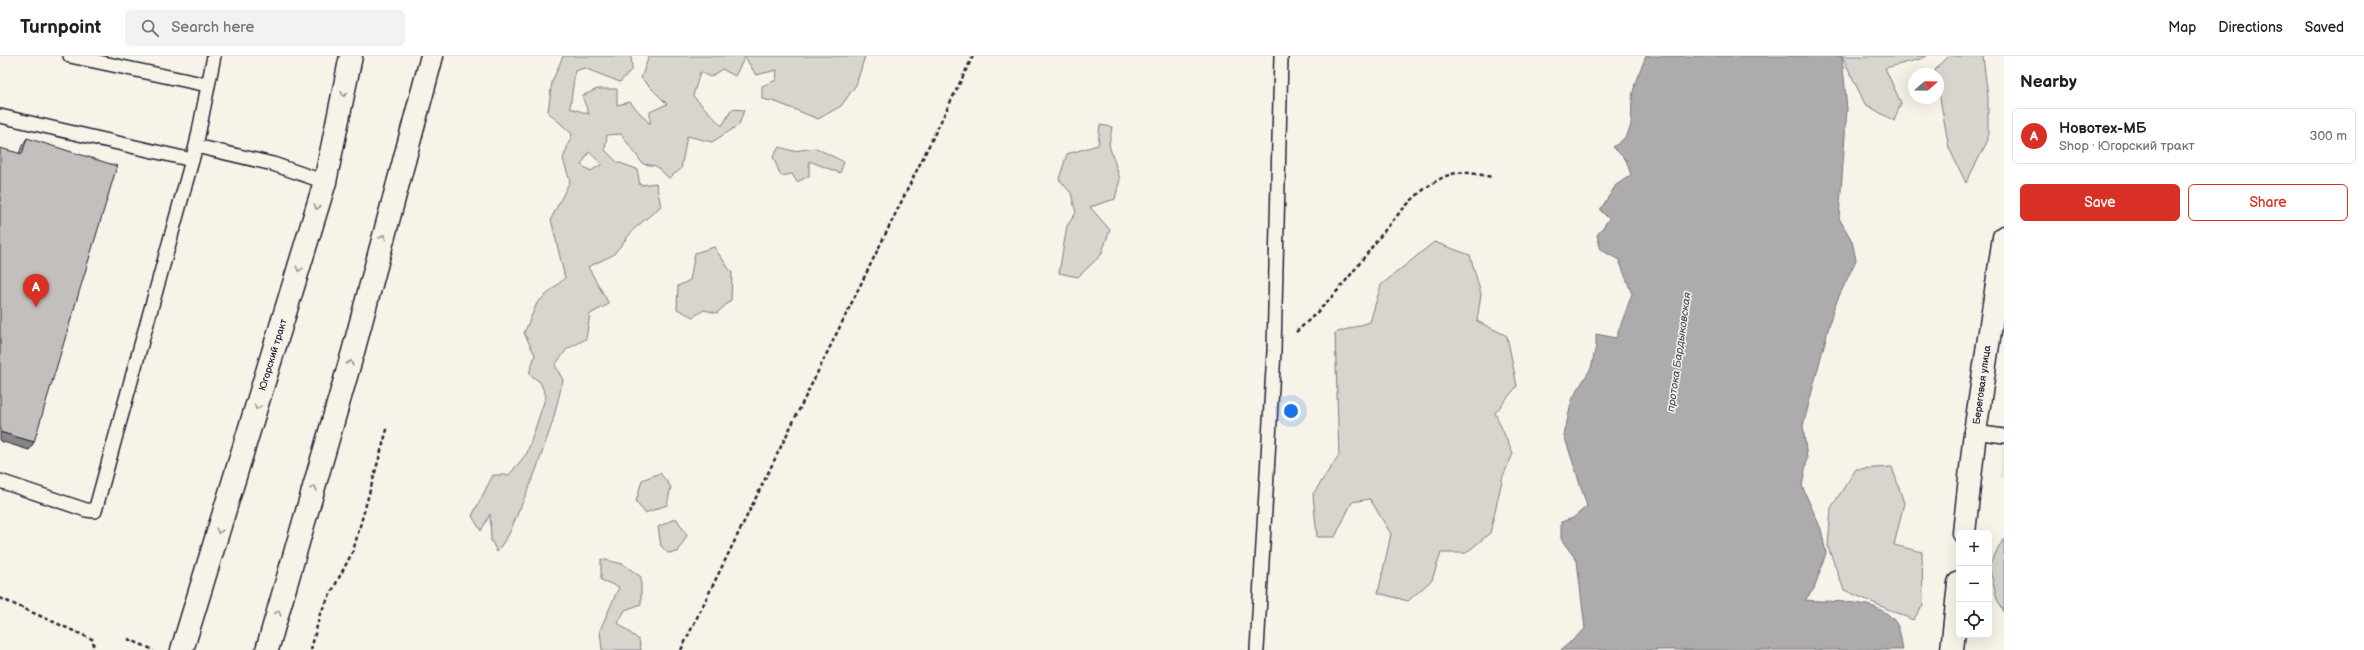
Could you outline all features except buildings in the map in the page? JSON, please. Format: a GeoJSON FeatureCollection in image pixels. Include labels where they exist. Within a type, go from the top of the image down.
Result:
{"type":"FeatureCollection","features":[{"type":"Feature","properties":{"kind":"main road","name":"Югорский тракт"},"geometry":{"type":"LineString","coordinates":[[182,650],[325,182],[351,56]]}},
{"type":"Feature","properties":{"kind":"main road"},"geometry":{"type":"LineString","coordinates":[[267,650],[353,352],[432,56]]}},
{"type":"Feature","properties":{"kind":"main road","name":"Береговая улица"},"geometry":{"type":"LineString","coordinates":[[1964,530],[1975,432],[2004,237]]}},
{"type":"Feature","properties":{"kind":"main road"},"geometry":{"type":"LineString","coordinates":[[1952,650],[1957,602]]}},
{"type":"Feature","properties":{"kind":"lane"},"geometry":{"type":"LineString","coordinates":[[70,56],[207,85]]}},
{"type":"Feature","properties":{"kind":"lane"},"geometry":{"type":"LineString","coordinates":[[0,481],[86,510],[95,511],[196,146],[214,56]]}},
{"type":"Feature","properties":{"kind":"lane"},"geometry":{"type":"LineString","coordinates":[[1257,650],[1274,351],[1281,56]]}},
{"type":"Feature","properties":{"kind":"lane"},"geometry":{"type":"LineString","coordinates":[[0,116],[192,160]]}},
{"type":"Feature","properties":{"kind":"lane"},"geometry":{"type":"LineString","coordinates":[[196,146],[273,164],[325,182]]}},
{"type":"Feature","properties":{"kind":"lane"},"geometry":{"type":"LineString","coordinates":[[1975,432],[2004,436]]}},
{"type":"Feature","properties":{"kind":"path"},"geometry":{"type":"LineString","coordinates":[[681,650],[973,56]]}},
{"type":"Feature","properties":{"kind":"path"},"geometry":{"type":"LineString","coordinates":[[1274,351],[1319,312],[1352,274],[1386,228],[1419,194],[1444,176],[1467,172],[1492,177]]}},
{"type":"Feature","properties":{"kind":"path"},"geometry":{"type":"LineString","coordinates":[[311,650],[320,614],[353,551],[388,426]]}},
{"type":"Feature","properties":{"kind":"path"},"geometry":{"type":"LineString","coordinates":[[0,598],[94,640],[92,650]]}},
{"type":"Feature","properties":{"kind":"path"},"geometry":{"type":"LineString","coordinates":[[128,639],[154,650]]}},
{"type":"Feature","properties":{"kind":"shaded area"},"geometry":{"type":"Polygon","coordinates":[[[563,56],[631,56],[632,69],[620,82],[584,68],[575,71],[570,108],[589,114],[582,96],[597,89],[617,89],[617,105],[630,102],[650,124],[650,112],[667,104],[641,78],[649,56],[865,56],[856,85],[841,106],[818,119],[776,102],[762,99],[762,86],[776,80],[777,70],[756,75],[745,57],[735,76],[722,69],[710,77],[700,72],[693,96],[722,126],[732,109],[744,110],[739,125],[712,142],[687,136],[681,169],[669,178],[656,166],[643,164],[621,134],[607,135],[605,150],[617,162],[637,169],[640,185],[656,183],[661,206],[634,229],[613,255],[588,267],[609,304],[590,314],[586,339],[567,349],[555,365],[563,380],[552,424],[535,473],[509,534],[497,552],[491,540],[490,514],[481,531],[472,516],[493,475],[509,475],[527,453],[546,396],[540,382],[529,374],[535,355],[524,333],[537,303],[565,278],[551,219],[570,181],[563,159],[572,134],[548,112],[552,82],[563,56]],[[589,152],[581,165],[591,171],[602,164],[589,152]]]}},
{"type":"Feature","properties":{"kind":"shaded area"},"geometry":{"type":"Polygon","coordinates":[[[1842,56],[1926,56],[1921,59],[1885,68],[1901,103],[1894,121],[1865,104],[1842,56]]]}},
{"type":"Feature","properties":{"kind":"shaded area"},"geometry":{"type":"Polygon","coordinates":[[[1949,56],[1983,56],[1988,97],[1988,140],[1966,183],[1949,148],[1941,104],[1944,104],[1944,68],[1937,68],[1949,56]]]}},
{"type":"Feature","properties":{"kind":"shaded area"},"geometry":{"type":"Polygon","coordinates":[[[1100,125],[1112,127],[1109,145],[1120,179],[1115,199],[1090,207],[1110,230],[1101,255],[1078,277],[1059,273],[1067,226],[1076,213],[1071,193],[1059,179],[1067,154],[1098,145],[1100,125]]]}},
{"type":"Feature","properties":{"kind":"shaded area"},"geometry":{"type":"Polygon","coordinates":[[[779,147],[793,151],[816,148],[844,162],[840,173],[809,161],[809,176],[797,182],[792,174],[781,176],[773,157],[779,147]]]}},
{"type":"Feature","properties":{"kind":"shaded area"},"geometry":{"type":"Polygon","coordinates":[[[1434,242],[1470,255],[1481,294],[1477,321],[1507,336],[1517,386],[1495,413],[1513,454],[1503,476],[1490,533],[1466,553],[1441,553],[1432,580],[1408,601],[1378,593],[1391,534],[1370,499],[1352,502],[1335,537],[1317,537],[1313,494],[1339,455],[1335,333],[1370,322],[1381,285],[1434,242]]]}},
{"type":"Feature","properties":{"kind":"shaded area"},"geometry":{"type":"Polygon","coordinates":[[[714,247],[732,273],[731,300],[717,313],[704,310],[693,317],[677,309],[678,286],[690,280],[695,253],[714,247]]]}},
{"type":"Feature","properties":{"kind":"shaded area"},"geometry":{"type":"Polygon","coordinates":[[[2004,426],[2004,478],[2000,478],[2004,426]]]}},
{"type":"Feature","properties":{"kind":"shaded area"},"geometry":{"type":"Polygon","coordinates":[[[1892,467],[1904,503],[1894,545],[1922,552],[1923,605],[1913,620],[1844,590],[1828,547],[1831,508],[1856,469],[1892,467]]]}},
{"type":"Feature","properties":{"kind":"shaded area"},"geometry":{"type":"Polygon","coordinates":[[[660,473],[671,487],[667,505],[645,513],[636,502],[642,480],[660,473]]]}},
{"type":"Feature","properties":{"kind":"shaded area"},"geometry":{"type":"Polygon","coordinates":[[[676,518],[687,535],[678,552],[668,553],[661,546],[658,527],[676,518]]]}},
{"type":"Feature","properties":{"kind":"shaded area"},"geometry":{"type":"Polygon","coordinates":[[[2004,538],[2004,612],[1997,599],[1992,578],[1992,560],[2004,538]]]}},
{"type":"Feature","properties":{"kind":"shaded area"},"geometry":{"type":"Polygon","coordinates":[[[601,559],[623,564],[641,577],[641,604],[625,610],[618,623],[639,640],[641,650],[602,650],[600,630],[619,587],[601,580],[601,559]]]}},
{"type":"Feature","properties":{"kind":"water","name":"протока Бардыковская"},"geometry":{"type":"Polygon","coordinates":[[[1646,56],[1842,56],[1847,109],[1839,218],[1852,241],[1856,260],[1834,307],[1803,426],[1807,459],[1802,486],[1821,529],[1826,553],[1814,589],[1805,600],[1854,603],[1879,609],[1889,615],[1898,626],[1903,650],[1561,650],[1585,629],[1577,561],[1561,539],[1561,522],[1573,518],[1587,506],[1564,435],[1572,399],[1591,368],[1596,346],[1596,334],[1616,338],[1632,294],[1619,260],[1601,250],[1597,235],[1609,219],[1600,210],[1616,185],[1631,175],[1626,160],[1613,147],[1622,141],[1630,127],[1634,88],[1646,56]]]}},
{"type":"Feature","properties":{"kind":"place","name":"Новотех-МБ"},"geometry":{"type":"Point","coordinates":[36,307]}}]}
